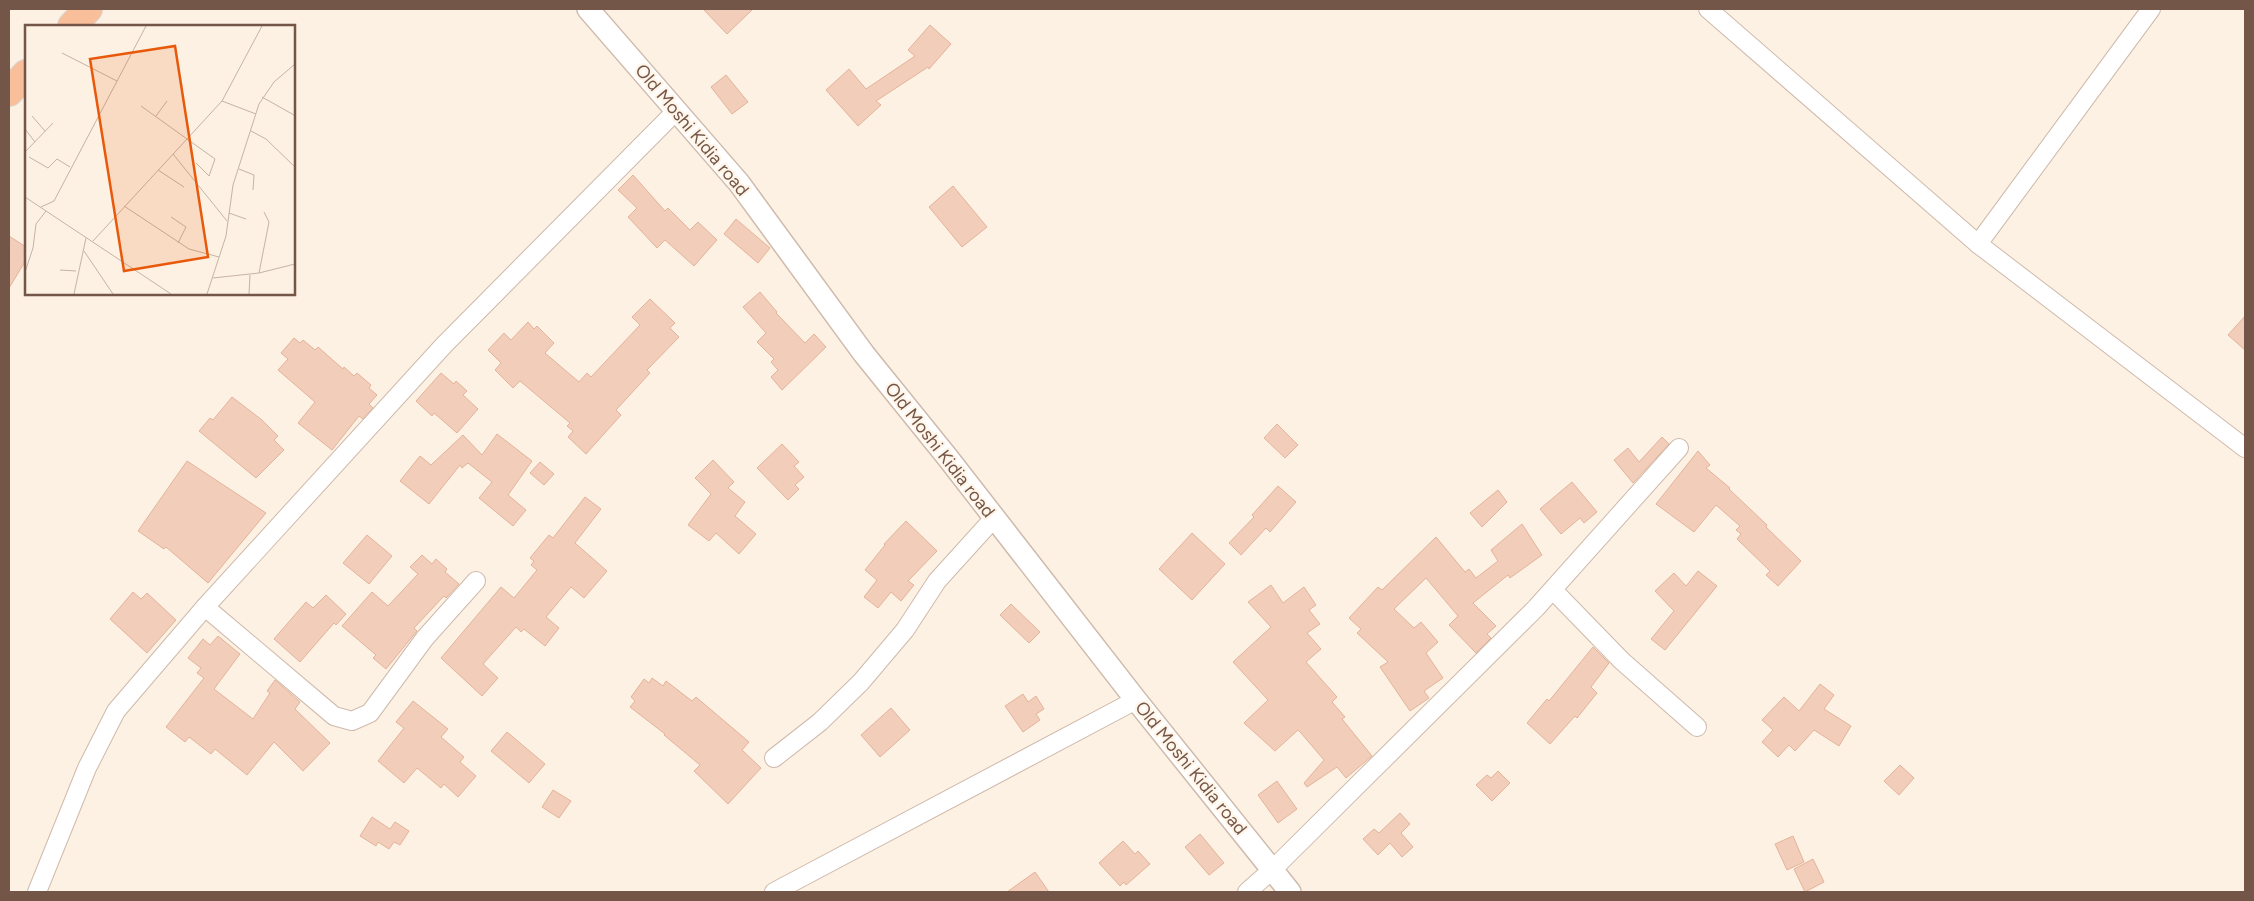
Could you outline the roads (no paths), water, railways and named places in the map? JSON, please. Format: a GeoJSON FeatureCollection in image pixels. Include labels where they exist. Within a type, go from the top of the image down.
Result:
{"type":"FeatureCollection","features":[{"type":"Feature","properties":{"kind":"highway"},"geometry":{"type":"LineString","coordinates":[[73,25],[88,9]]}},
{"type":"Feature","properties":{"kind":"highway"},"geometry":{"type":"LineString","coordinates":[[9,92],[25,75]]}},
{"type":"Feature","properties":{"kind":"street","name":"Old Moshi Kidia road"},"geometry":{"type":"LineString","coordinates":[[588,9],[739,183],[864,354],[1136,700],[1290,892]]}},
{"type":"Feature","properties":{"kind":"street"},"geometry":{"type":"LineString","coordinates":[[1708,9],[1978,244],[2245,448]]}},
{"type":"Feature","properties":{"kind":"street"},"geometry":{"type":"LineString","coordinates":[[1978,244],[2151,9]]}},
{"type":"Feature","properties":{"kind":"street"},"geometry":{"type":"LineString","coordinates":[[37,892],[87,768],[116,711],[205,607],[444,345],[676,111]]}},
{"type":"Feature","properties":{"kind":"street"},"geometry":{"type":"LineString","coordinates":[[1246,892],[1273,869],[1553,590],[1679,448]]}},
{"type":"Feature","properties":{"kind":"street"},"geometry":{"type":"LineString","coordinates":[[774,758],[820,722],[861,682],[905,630],[937,581],[994,518]]}},
{"type":"Feature","properties":{"kind":"street"},"geometry":{"type":"LineString","coordinates":[[205,607],[334,716],[352,721],[370,713],[425,638],[476,581]]}},
{"type":"Feature","properties":{"kind":"street"},"geometry":{"type":"LineString","coordinates":[[1553,590],[1622,662],[1697,727]]}},
{"type":"Feature","properties":{"kind":"street"},"geometry":{"type":"LineString","coordinates":[[774,892],[1136,700]]}}]}
